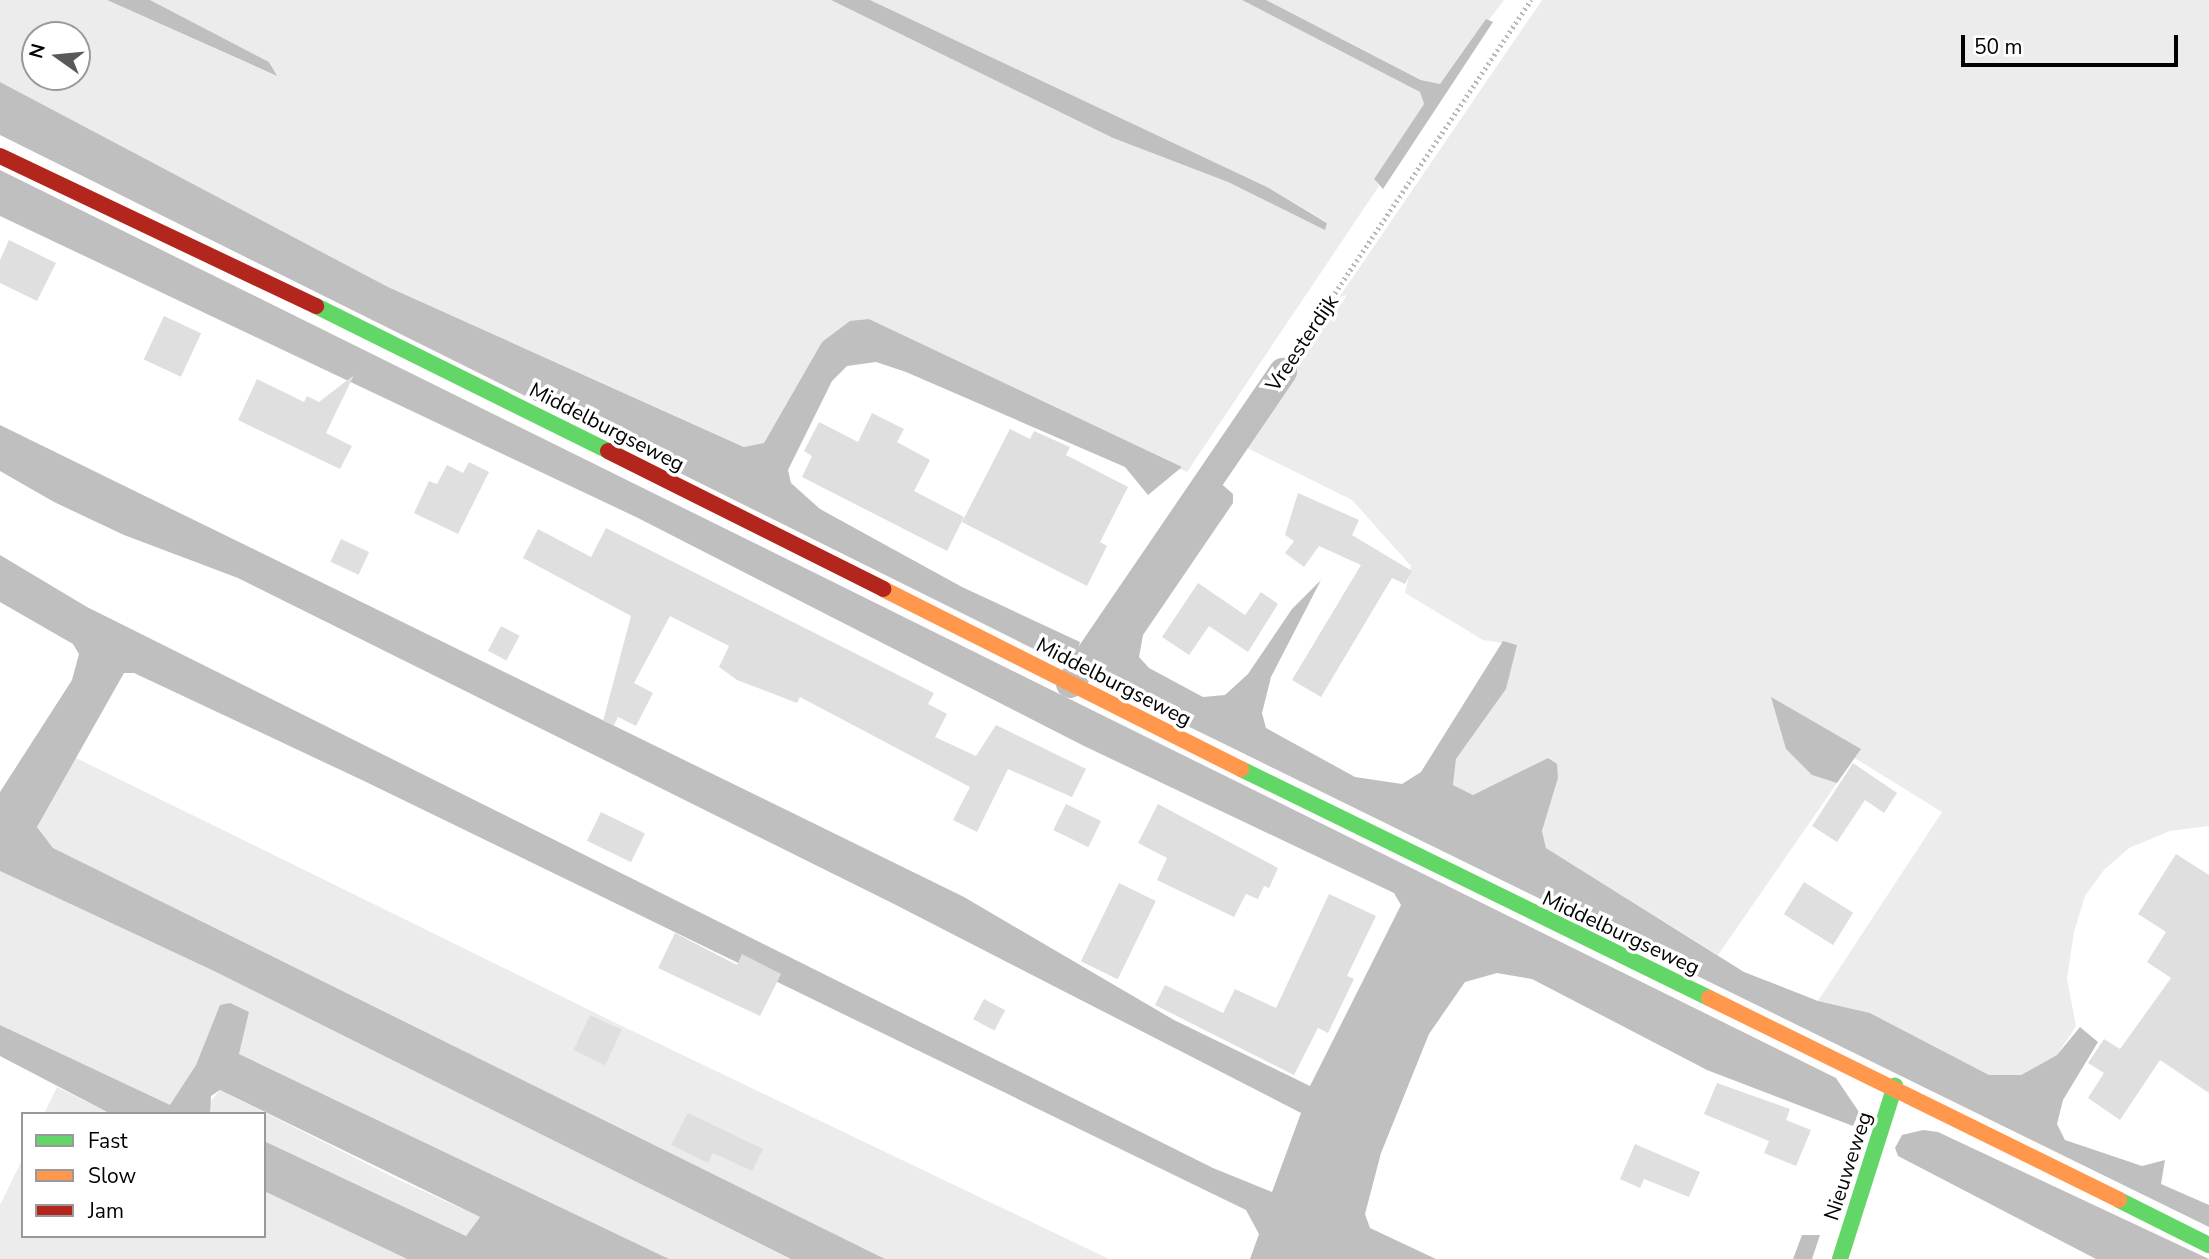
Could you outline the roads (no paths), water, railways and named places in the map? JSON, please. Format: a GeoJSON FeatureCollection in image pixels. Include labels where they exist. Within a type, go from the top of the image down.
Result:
{"type":"FeatureCollection","features":[{"type":"Feature","properties":{"kind":"street","name":"Middelburgseweg"},"geometry":{"type":"LineString","coordinates":[[0,156],[396,344],[1455,877],[1895,1086],[2209,1245]]}},
{"type":"Feature","properties":{"kind":"street","name":"Vreesterdijk"},"geometry":{"type":"LineString","coordinates":[[1070,684],[1283,372]]}},
{"type":"Feature","properties":{"kind":"street","name":"Nieuweweg"},"geometry":{"type":"LineString","coordinates":[[1840,1259],[1895,1086]]}}]}
